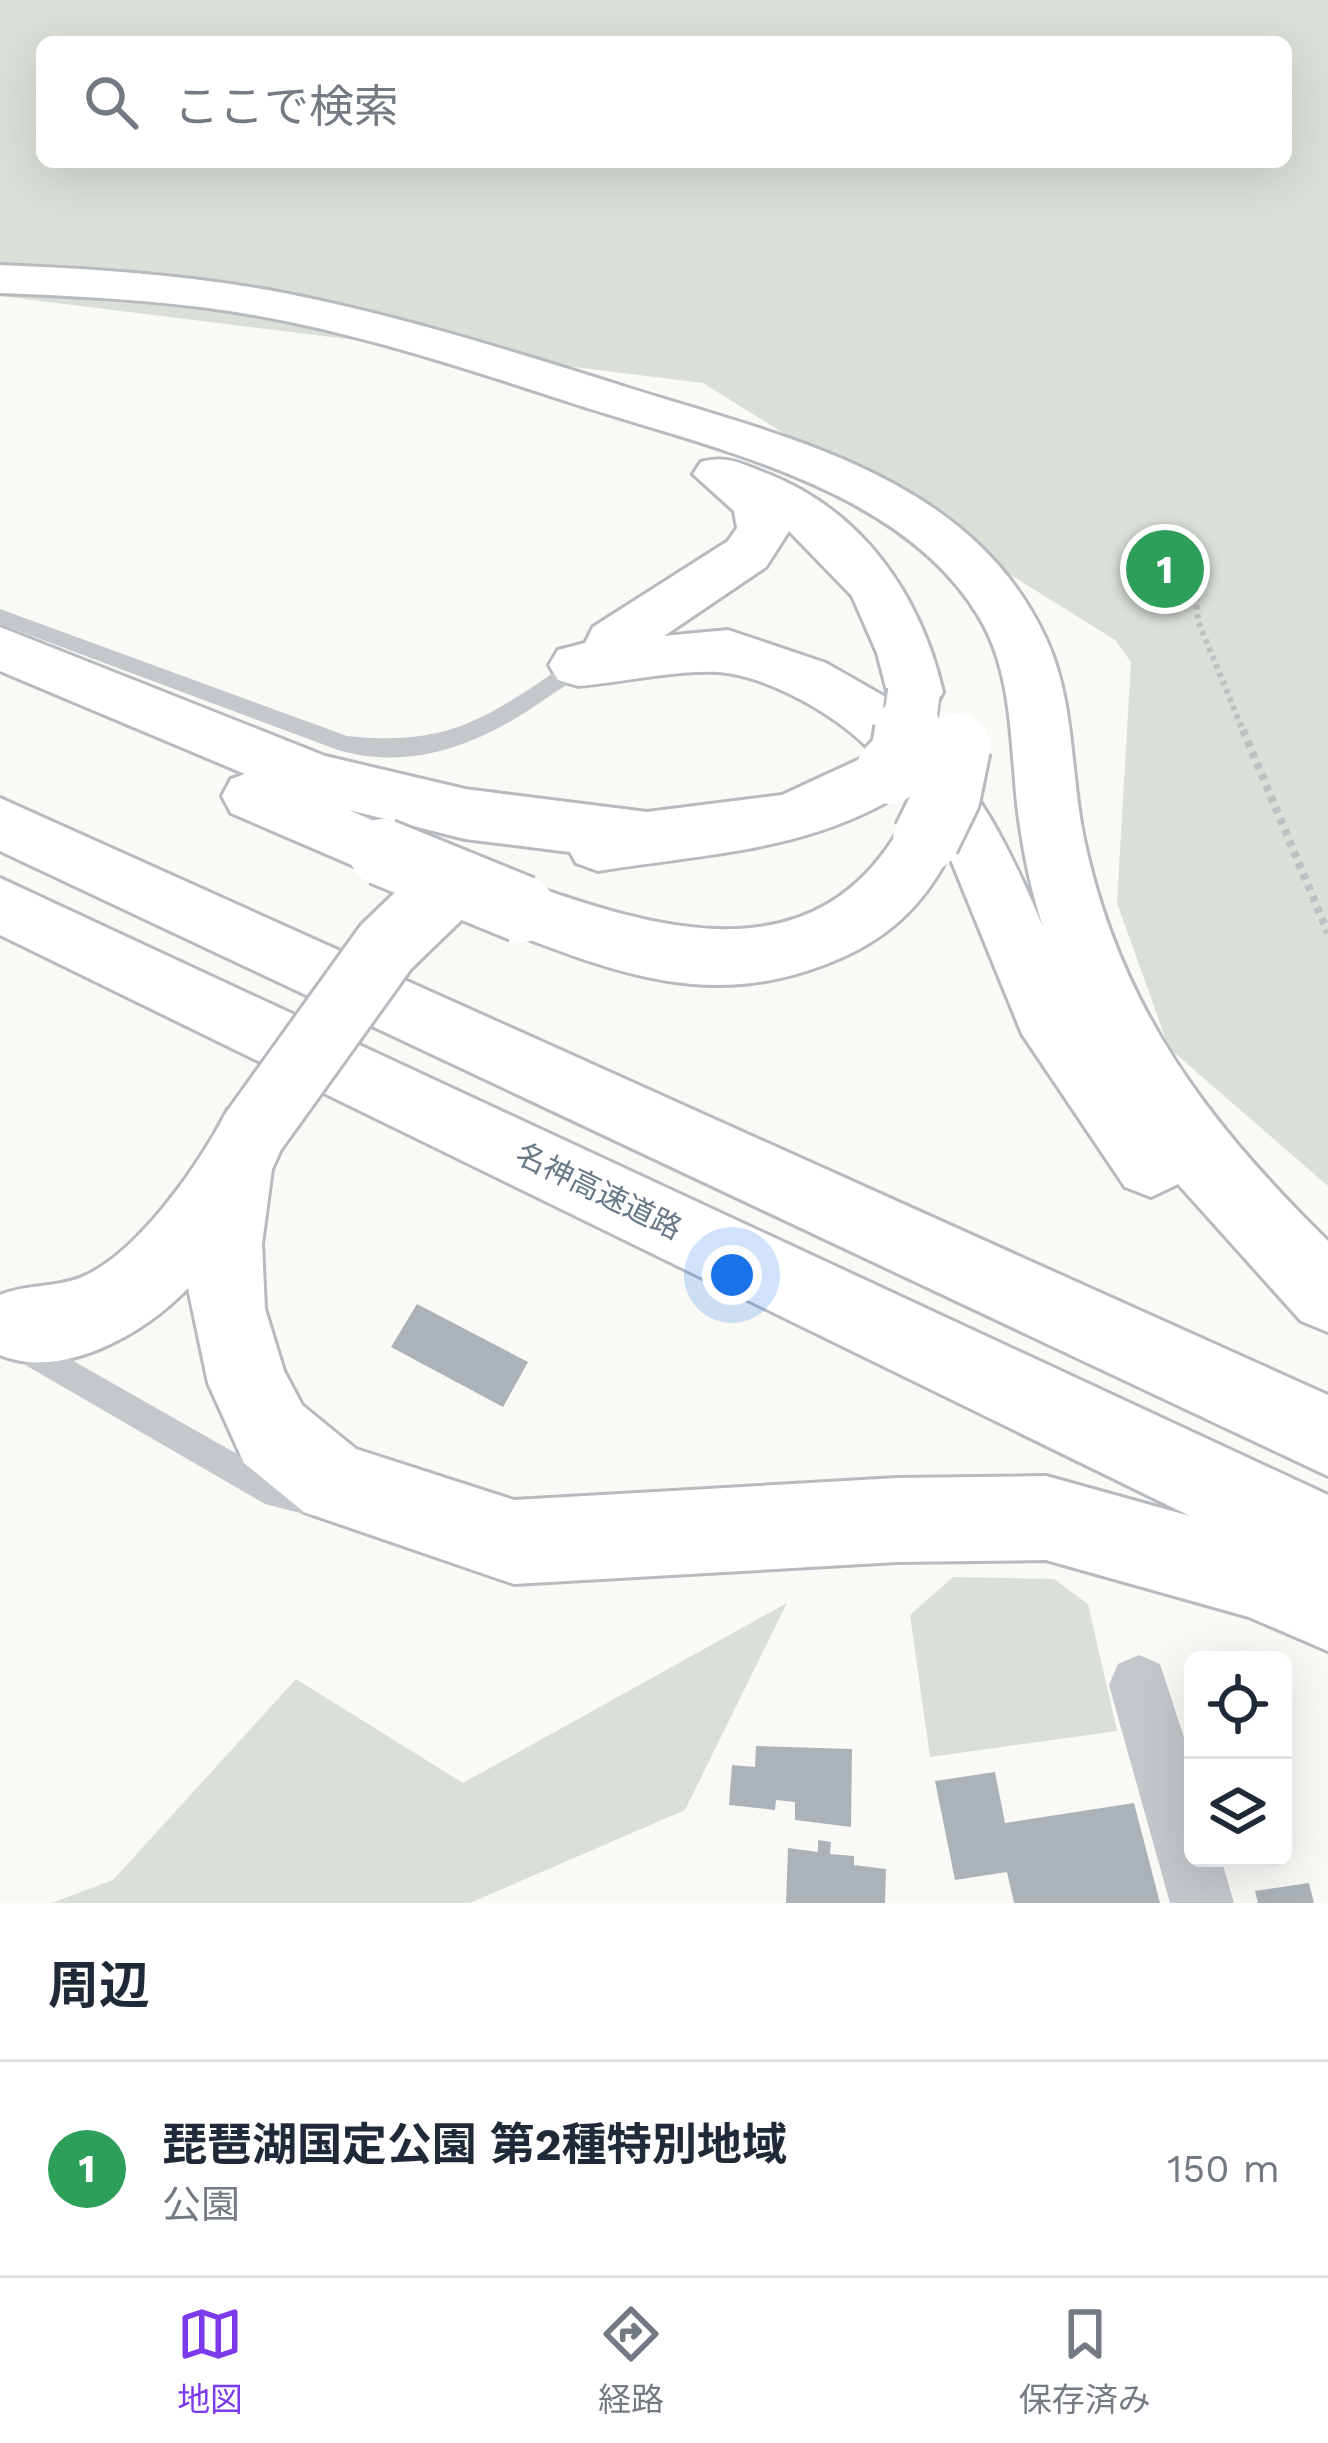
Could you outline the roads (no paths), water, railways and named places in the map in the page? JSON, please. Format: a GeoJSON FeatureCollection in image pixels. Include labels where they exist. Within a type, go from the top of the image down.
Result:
{"type":"FeatureCollection","features":[{"type":"Feature","properties":{"kind":"highway"},"geometry":{"type":"LineString","coordinates":[[0,279],[162,289],[318,315],[736,458],[862,523],[920,593],[950,660],[956,747],[947,796],[912,868],[890,894],[847,926],[799,949],[754,961],[691,960],[604,940],[521,909],[0,688]]}},
{"type":"Feature","properties":{"kind":"highway"},"geometry":{"type":"LineString","coordinates":[[0,299],[110,315],[304,356],[535,416],[837,475],[898,509],[986,584],[1032,670],[1057,857],[1077,945],[1115,1033],[1177,1132],[1244,1210],[1328,1294]]}},
{"type":"Feature","properties":{"kind":"highway"},"geometry":{"type":"LineString","coordinates":[[595,654],[747,554],[764,529],[759,504],[736,458]]}},
{"type":"Feature","properties":{"kind":"highway"},"geometry":{"type":"LineString","coordinates":[[10,1320],[85,1315],[117,1300],[161,1263],[386,947],[442,893],[493,865],[643,836],[769,827],[856,794],[904,755],[914,692],[897,626],[863,566],[736,458]]}},
{"type":"Feature","properties":{"kind":"highway"},"geometry":{"type":"LineString","coordinates":[[0,647],[315,778],[465,814],[643,836]]}},
{"type":"Feature","properties":{"kind":"highway"},"geometry":{"type":"LineString","coordinates":[[595,654],[728,651],[806,678],[879,721],[936,781],[973,836],[1046,1013],[1153,1166],[1236,1246],[1328,1305]]}},
{"type":"Feature","properties":{"kind":"highway"},"geometry":{"type":"LineString","coordinates":[[0,823],[1328,1436]]}},
{"type":"Feature","properties":{"kind":"highway","name":"名神高速道路"},"geometry":{"type":"LineString","coordinates":[[0,905],[1328,1539]]}},
{"type":"Feature","properties":{"kind":"highway"},"geometry":{"type":"LineString","coordinates":[[244,1150],[225,1244],[227,1309],[248,1383],[273,1434],[333,1483],[514,1542],[897,1520],[1046,1518],[1254,1576],[1328,1608]]}},
{"type":"Feature","properties":{"kind":"street"},"geometry":{"type":"LineString","coordinates":[[1138,1685],[1183,1803],[1202,1903]]}},
{"type":"Feature","properties":{"kind":"lane"},"geometry":{"type":"LineString","coordinates":[[0,616],[346,744],[381,750],[420,751],[479,732],[595,654]]}},
{"type":"Feature","properties":{"kind":"lane"},"geometry":{"type":"LineString","coordinates":[[10,1320],[37,1356],[276,1493],[514,1542]]}},
{"type":"Feature","properties":{"kind":"place","name":"琵琶湖国定公園 第2種特別地域"},"geometry":{"type":"Point","coordinates":[1165,569]}}]}
